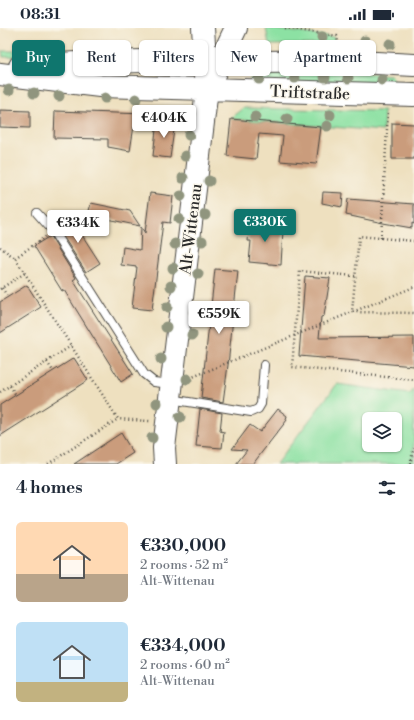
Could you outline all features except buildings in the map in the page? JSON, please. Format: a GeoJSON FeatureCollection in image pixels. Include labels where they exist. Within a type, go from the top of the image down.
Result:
{"type":"FeatureCollection","features":[{"type":"Feature","properties":{"kind":"main road"},"geometry":{"type":"LineString","coordinates":[[203,28],[213,60]]}},
{"type":"Feature","properties":{"kind":"main road","name":"Alt-Wittenau"},"geometry":{"type":"LineString","coordinates":[[165,464],[164,448],[177,387],[207,89],[213,60],[236,28]]}},
{"type":"Feature","properties":{"kind":"main road","name":"Triftstraße"},"geometry":{"type":"LineString","coordinates":[[0,68],[77,63],[213,60],[261,62],[338,61],[410,65]]}},
{"type":"Feature","properties":{"kind":"main road"},"geometry":{"type":"LineString","coordinates":[[402,99],[410,65]]}},
{"type":"Feature","properties":{"kind":"main road","name":"Triftstraße"},"geometry":{"type":"LineString","coordinates":[[0,74],[100,86],[207,89],[402,99]]}},
{"type":"Feature","properties":{"kind":"lane"},"geometry":{"type":"LineString","coordinates":[[37,213],[53,231],[144,374],[154,382],[177,387],[251,412],[258,409],[261,404],[264,365]]}},
{"type":"Feature","properties":{"kind":"path"},"geometry":{"type":"LineString","coordinates":[[285,28],[337,36],[337,40]]}},
{"type":"Feature","properties":{"kind":"path"},"geometry":{"type":"LineString","coordinates":[[381,238],[402,99]]}},
{"type":"Feature","properties":{"kind":"path"},"geometry":{"type":"LineString","coordinates":[[15,258],[53,231]]}},
{"type":"Feature","properties":{"kind":"path"},"geometry":{"type":"LineString","coordinates":[[352,312],[359,236],[414,241]]}},
{"type":"Feature","properties":{"kind":"path"},"geometry":{"type":"LineString","coordinates":[[0,247],[15,258],[118,419]]}},
{"type":"Feature","properties":{"kind":"path"},"geometry":{"type":"LineString","coordinates":[[355,276],[300,271],[292,367],[414,380]]}},
{"type":"Feature","properties":{"kind":"path"},"geometry":{"type":"LineString","coordinates":[[8,297],[1,288],[25,273]]}},
{"type":"Feature","properties":{"kind":"path"},"geometry":{"type":"LineString","coordinates":[[177,387],[294,336],[414,287]]}},
{"type":"Feature","properties":{"kind":"path"},"geometry":{"type":"LineString","coordinates":[[352,312],[414,313]]}},
{"type":"Feature","properties":{"kind":"path"},"geometry":{"type":"LineString","coordinates":[[0,392],[71,346]]}},
{"type":"Feature","properties":{"kind":"path"},"geometry":{"type":"LineString","coordinates":[[47,362],[53,371]]}},
{"type":"Feature","properties":{"kind":"path"},"geometry":{"type":"LineString","coordinates":[[10,386],[16,395]]}},
{"type":"Feature","properties":{"kind":"path"},"geometry":{"type":"LineString","coordinates":[[48,464],[118,419],[151,421]]}},
{"type":"Feature","properties":{"kind":"path"},"geometry":{"type":"LineString","coordinates":[[410,464],[414,448]]}},
{"type":"Feature","properties":{"kind":"green space"},"geometry":{"type":"Polygon","coordinates":[[[266,28],[334,37],[334,40],[279,40],[279,45],[271,45],[271,40],[268,40],[266,28]]]}},
{"type":"Feature","properties":{"kind":"green space"},"geometry":{"type":"Polygon","coordinates":[[[2,51],[12,51],[12,57],[3,57],[2,51]]]}},
{"type":"Feature","properties":{"kind":"green space"},"geometry":{"type":"Polygon","coordinates":[[[279,72],[279,76],[391,75],[393,77],[393,86],[248,84],[252,76],[271,76],[271,73],[279,72]]]}},
{"type":"Feature","properties":{"kind":"green space"},"geometry":{"type":"Polygon","coordinates":[[[244,108],[384,111],[383,131],[230,119],[244,108]]]}},
{"type":"Feature","properties":{"kind":"green space"},"geometry":{"type":"Polygon","coordinates":[[[337,384],[410,394],[414,389],[414,464],[276,464],[337,384]]]}}]}
